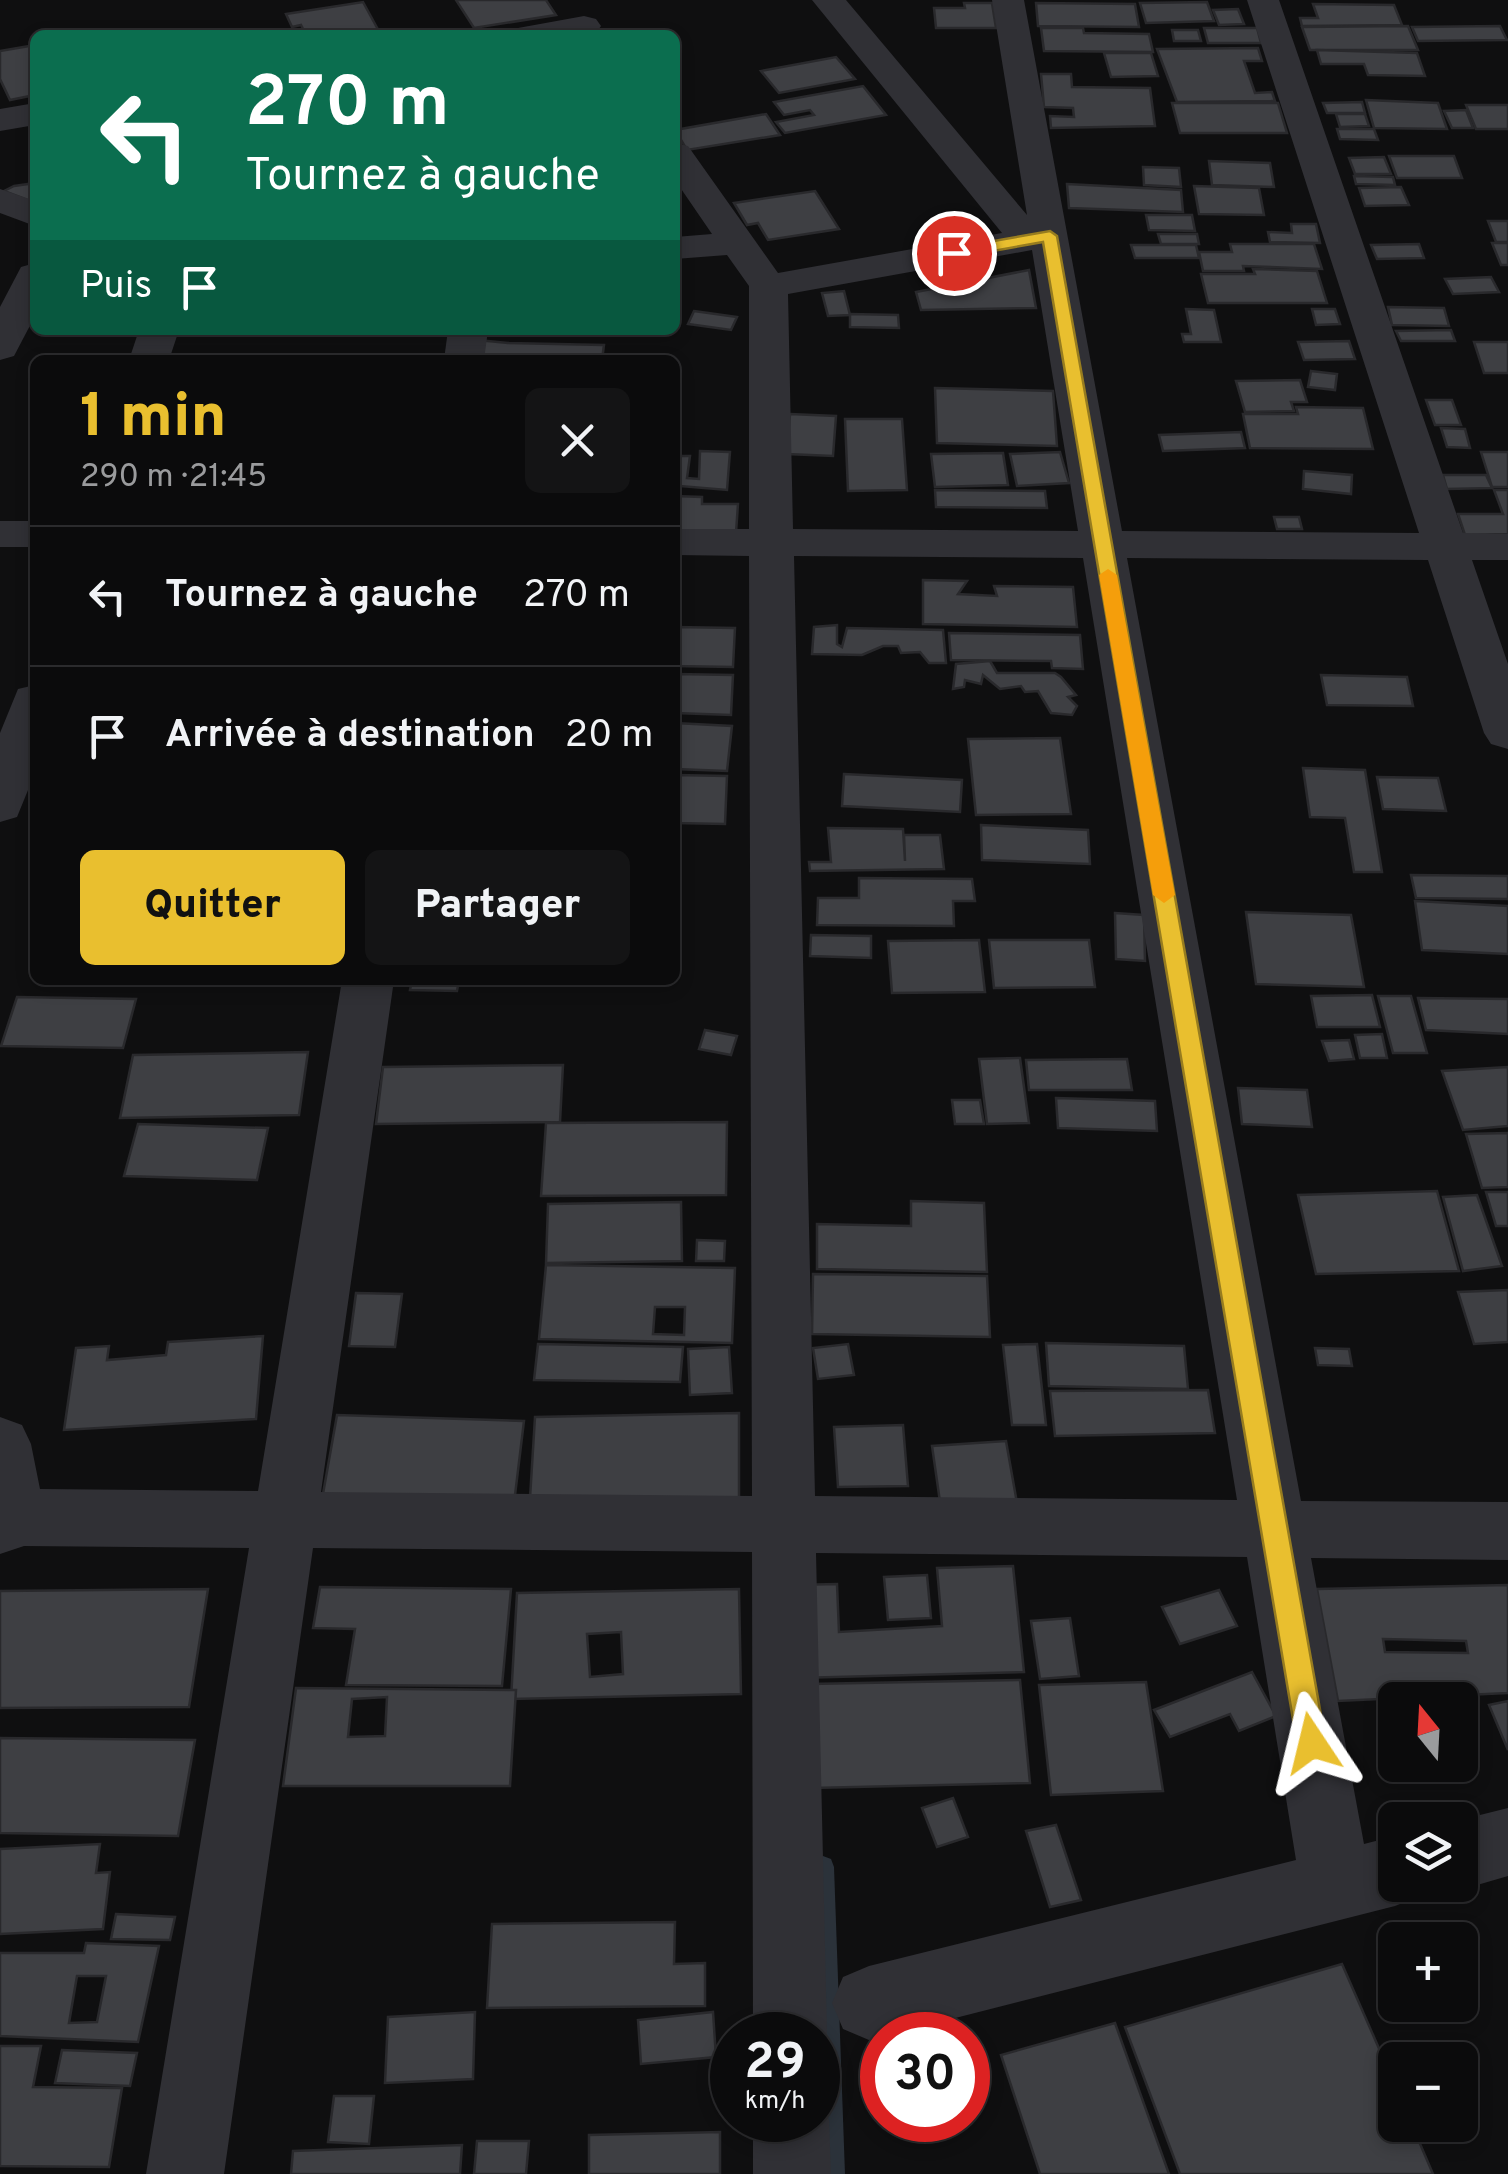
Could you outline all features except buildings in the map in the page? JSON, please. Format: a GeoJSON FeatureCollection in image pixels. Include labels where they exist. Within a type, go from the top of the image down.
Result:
{"type":"FeatureCollection","features":[{"type":"Feature","properties":{"kind":"street"},"geometry":{"type":"LineString","coordinates":[[828,0],[1039,238]]}},
{"type":"Feature","properties":{"kind":"street"},"geometry":{"type":"LineString","coordinates":[[869,2003],[1366,1878],[1274,1529],[1103,545],[1039,238],[1008,0]]}},
{"type":"Feature","properties":{"kind":"street"},"geometry":{"type":"LineString","coordinates":[[1263,0],[1508,733]]}},
{"type":"Feature","properties":{"kind":"street"},"geometry":{"type":"LineString","coordinates":[[547,30],[580,20]]}},
{"type":"Feature","properties":{"kind":"street"},"geometry":{"type":"LineString","coordinates":[[0,120],[30,115]]}},
{"type":"Feature","properties":{"kind":"street"},"geometry":{"type":"LineString","coordinates":[[680,161],[753,264],[772,542],[790,2012]]}},
{"type":"Feature","properties":{"kind":"street"},"geometry":{"type":"LineString","coordinates":[[0,200],[30,213]]}},
{"type":"Feature","properties":{"kind":"street"},"geometry":{"type":"LineString","coordinates":[[680,249],[753,264],[1039,238]]}},
{"type":"Feature","properties":{"kind":"street"},"geometry":{"type":"LineString","coordinates":[[0,348],[30,285]]}},
{"type":"Feature","properties":{"kind":"street"},"geometry":{"type":"LineString","coordinates":[[0,534],[30,534]]}},
{"type":"Feature","properties":{"kind":"street"},"geometry":{"type":"LineString","coordinates":[[680,542],[1508,547]]}},
{"type":"Feature","properties":{"kind":"street"},"geometry":{"type":"LineString","coordinates":[[0,805],[30,715]]}},
{"type":"Feature","properties":{"kind":"street"},"geometry":{"type":"LineString","coordinates":[[185,2174],[367,985]]}},
{"type":"Feature","properties":{"kind":"street"},"geometry":{"type":"LineString","coordinates":[[0,1444],[4,1520],[1508,1531]]}},
{"type":"Feature","properties":{"kind":"street"},"geometry":{"type":"LineString","coordinates":[[1478,1850],[1508,1842]]}},
{"type":"Feature","properties":{"kind":"street"},"geometry":{"type":"LineString","coordinates":[[791,2142],[792,2174]]}},
{"type":"Feature","properties":{"kind":"waterway"},"geometry":{"type":"LineString","coordinates":[[823,1867],[833,2174]]}},
{"type":"Feature","properties":{"kind":"slow traffic"},"geometry":{"type":"LineString","coordinates":[[1108,575],[1164,895]]}},
{"type":"Feature","properties":{"kind":"route"},"geometry":{"type":"LineString","coordinates":[[954,253],[1050,236],[1312,1743]]}}]}
